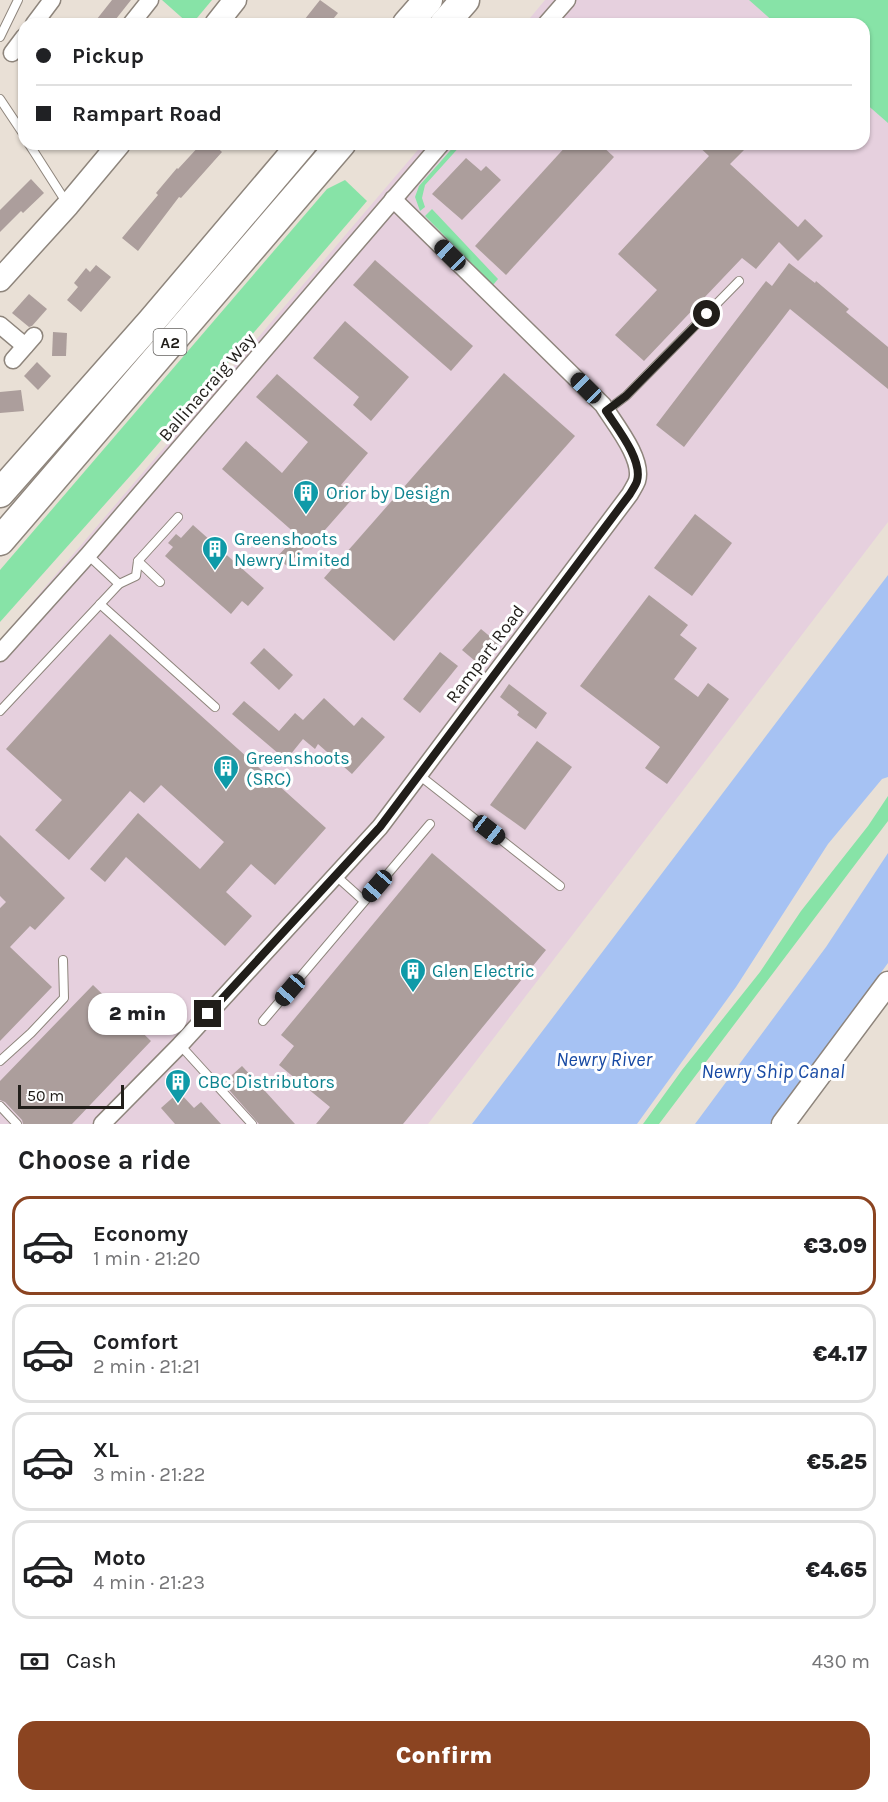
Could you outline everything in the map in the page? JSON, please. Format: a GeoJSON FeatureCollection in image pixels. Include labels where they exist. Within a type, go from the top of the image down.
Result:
{"type":"FeatureCollection","features":[{"type":"Feature","properties":{"kind":"highway"},"geometry":{"type":"LineString","coordinates":[[412,18],[428,0]]}},
{"type":"Feature","properties":{"kind":"highway"},"geometry":{"type":"LineString","coordinates":[[449,18],[465,0]]}},
{"type":"Feature","properties":{"kind":"highway","name":"A2"},"geometry":{"type":"LineString","coordinates":[[0,493],[151,322],[297,150]]}},
{"type":"Feature","properties":{"kind":"highway","name":"A2"},"geometry":{"type":"LineString","coordinates":[[0,540],[336,150]]}},
{"type":"Feature","properties":{"kind":"street"},"geometry":{"type":"LineString","coordinates":[[43,18],[52,0]]}},
{"type":"Feature","properties":{"kind":"street"},"geometry":{"type":"LineString","coordinates":[[135,18],[150,0]]}},
{"type":"Feature","properties":{"kind":"street"},"geometry":{"type":"LineString","coordinates":[[221,18],[235,0]]}},
{"type":"Feature","properties":{"kind":"street"},"geometry":{"type":"LineString","coordinates":[[551,18],[567,0]]}},
{"type":"Feature","properties":{"kind":"street"},"geometry":{"type":"LineString","coordinates":[[12,53],[18,45]]}},
{"type":"Feature","properties":{"kind":"street"},"geometry":{"type":"LineString","coordinates":[[0,280],[68,206],[114,150]]}},
{"type":"Feature","properties":{"kind":"street","name":"Ballinacraig Way"},"geometry":{"type":"LineString","coordinates":[[0,653],[88,555],[436,150]]}},
{"type":"Feature","properties":{"kind":"street","name":"Rampart Road"},"geometry":{"type":"LineString","coordinates":[[102,1124],[180,1045],[380,827],[630,494],[638,480],[636,464],[627,442],[594,397],[393,199]]}},
{"type":"Feature","properties":{"kind":"street"},"geometry":{"type":"LineString","coordinates":[[0,325],[29,341],[13,360]]}},
{"type":"Feature","properties":{"kind":"street"},"geometry":{"type":"LineString","coordinates":[[783,1124],[888,983]]}},
{"type":"Feature","properties":{"kind":"lane"},"geometry":{"type":"LineString","coordinates":[[0,37],[18,0]]}},
{"type":"Feature","properties":{"kind":"lane"},"geometry":{"type":"LineString","coordinates":[[0,99],[18,126]]}},
{"type":"Feature","properties":{"kind":"lane"},"geometry":{"type":"LineString","coordinates":[[33,150],[68,206]]}},
{"type":"Feature","properties":{"kind":"lane"},"geometry":{"type":"LineString","coordinates":[[606,411],[626,396],[739,281]]}},
{"type":"Feature","properties":{"kind":"lane"},"geometry":{"type":"LineString","coordinates":[[0,711],[119,584],[136,576],[138,561],[178,517]]}},
{"type":"Feature","properties":{"kind":"lane"},"geometry":{"type":"LineString","coordinates":[[88,555],[119,584]]}},
{"type":"Feature","properties":{"kind":"lane"},"geometry":{"type":"LineString","coordinates":[[138,561],[160,582]]}},
{"type":"Feature","properties":{"kind":"lane"},"geometry":{"type":"LineString","coordinates":[[100,604],[215,707]]}},
{"type":"Feature","properties":{"kind":"lane"},"geometry":{"type":"LineString","coordinates":[[418,774],[560,886]]}},
{"type":"Feature","properties":{"kind":"lane"},"geometry":{"type":"LineString","coordinates":[[263,1021],[430,824]]}},
{"type":"Feature","properties":{"kind":"lane"},"geometry":{"type":"LineString","coordinates":[[335,875],[364,901]]}},
{"type":"Feature","properties":{"kind":"lane"},"geometry":{"type":"LineString","coordinates":[[0,1061],[64,998],[63,960]]}},
{"type":"Feature","properties":{"kind":"lane"},"geometry":{"type":"LineString","coordinates":[[180,1045],[252,1124]]}},
{"type":"Feature","properties":{"kind":"lane"},"geometry":{"type":"LineString","coordinates":[[0,1106],[17,1124]]}},
{"type":"Feature","properties":{"kind":"shaded area"},"geometry":{"type":"Polygon","coordinates":[[[545,0],[888,0],[888,522],[428,1124],[0,1124],[0,640],[418,150],[870,150],[870,18],[530,18],[545,0]]]}},
{"type":"Feature","properties":{"kind":"green space"},"geometry":{"type":"Polygon","coordinates":[[[162,0],[212,0],[197,18],[182,18],[162,0]]]}},
{"type":"Feature","properties":{"kind":"green space"},"geometry":{"type":"Polygon","coordinates":[[[749,0],[888,0],[888,123],[870,107],[870,18],[769,18],[749,0]]]}},
{"type":"Feature","properties":{"kind":"green space"},"geometry":{"type":"Polygon","coordinates":[[[451,150],[457,150],[425,185],[422,198],[425,207],[420,211],[415,197],[419,186],[451,150]]]}},
{"type":"Feature","properties":{"kind":"green space"},"geometry":{"type":"Polygon","coordinates":[[[345,180],[367,201],[139,466],[0,622],[0,570],[327,189],[345,180]]]}},
{"type":"Feature","properties":{"kind":"green space"},"geometry":{"type":"Polygon","coordinates":[[[432,209],[498,279],[493,285],[425,216],[432,209]]]}},
{"type":"Feature","properties":{"kind":"green space"},"geometry":{"type":"Polygon","coordinates":[[[888,796],[888,821],[659,1124],[643,1124],[682,1070],[760,972],[801,911],[868,826],[888,796]]]}},
{"type":"Feature","properties":{"kind":"water","name":"Newry River"},"geometry":{"type":"Polygon","coordinates":[[[888,575],[888,777],[882,779],[828,844],[736,987],[637,1124],[472,1124],[888,575]]]}},
{"type":"Feature","properties":{"kind":"water","name":"Newry Ship Canal"},"geometry":{"type":"Polygon","coordinates":[[[888,853],[888,963],[770,1124],[695,1124],[826,947],[888,853]]]}},
{"type":"Feature","properties":{"kind":"building"},"geometry":{"type":"Polygon","coordinates":[[[112,0],[131,0],[117,18],[98,18],[112,0]]]}},
{"type":"Feature","properties":{"kind":"building"},"geometry":{"type":"Polygon","coordinates":[[[320,0],[338,13],[334,18],[306,18],[320,0]]]}},
{"type":"Feature","properties":{"kind":"building"},"geometry":{"type":"Polygon","coordinates":[[[195,150],[220,150],[222,152],[181,198],[179,197],[138,251],[122,238],[158,195],[156,193],[195,150]]]}},
{"type":"Feature","properties":{"kind":"building"},"geometry":{"type":"Polygon","coordinates":[[[563,150],[606,150],[614,157],[506,275],[475,246],[563,150]]]}},
{"type":"Feature","properties":{"kind":"building"},"geometry":{"type":"Polygon","coordinates":[[[702,150],[744,150],[730,164],[798,227],[805,219],[823,236],[798,261],[779,242],[756,269],[742,258],[644,361],[615,335],[657,290],[618,254],[709,156],[702,150]]]}},
{"type":"Feature","properties":{"kind":"building"},"geometry":{"type":"Polygon","coordinates":[[[466,158],[481,171],[486,166],[501,180],[462,220],[432,194],[466,158]]]}},
{"type":"Feature","properties":{"kind":"building"},"geometry":{"type":"Polygon","coordinates":[[[31,179],[44,193],[0,232],[0,210],[31,179]]]}},
{"type":"Feature","properties":{"kind":"building"},"geometry":{"type":"Polygon","coordinates":[[[375,260],[473,346],[451,371],[353,285],[375,260]]]}},
{"type":"Feature","properties":{"kind":"building"},"geometry":{"type":"Polygon","coordinates":[[[789,263],[815,283],[816,281],[849,309],[846,312],[888,347],[888,389],[790,309],[684,447],[656,425],[766,281],[772,286],[789,263]]]}},
{"type":"Feature","properties":{"kind":"building"},"geometry":{"type":"Polygon","coordinates":[[[96,265],[111,277],[81,312],[67,300],[78,287],[74,283],[86,268],[90,272],[96,265]]]}},
{"type":"Feature","properties":{"kind":"building"},"geometry":{"type":"Polygon","coordinates":[[[29,294],[47,309],[29,327],[12,313],[29,294]]]}},
{"type":"Feature","properties":{"kind":"building"},"geometry":{"type":"Polygon","coordinates":[[[345,321],[409,377],[371,421],[353,405],[359,397],[313,358],[345,321]]]}},
{"type":"Feature","properties":{"kind":"building"},"geometry":{"type":"Polygon","coordinates":[[[53,332],[67,333],[66,356],[52,356],[53,332]]]}},
{"type":"Feature","properties":{"kind":"building"},"geometry":{"type":"Polygon","coordinates":[[[37,362],[51,376],[38,390],[24,376],[37,362]]]}},
{"type":"Feature","properties":{"kind":"building"},"geometry":{"type":"Polygon","coordinates":[[[504,373],[575,436],[394,641],[324,578],[504,373]]]}},
{"type":"Feature","properties":{"kind":"building","name":"Orior by Design"},"geometry":{"type":"Polygon","coordinates":[[[277,374],[368,453],[341,485],[354,497],[310,547],[307,544],[287,566],[277,557],[297,535],[222,469],[246,441],[282,473],[308,442],[256,397],[277,374]]]}},
{"type":"Feature","properties":{"kind":"building"},"geometry":{"type":"Polygon","coordinates":[[[21,390],[24,411],[0,413],[0,392],[21,390]]]}},
{"type":"Feature","properties":{"kind":"building"},"geometry":{"type":"Polygon","coordinates":[[[695,514],[732,543],[692,596],[654,568],[695,514]]]}},
{"type":"Feature","properties":{"kind":"building","name":"Greenshoots Newry Limited"},"geometry":{"type":"Polygon","coordinates":[[[193,525],[264,588],[248,606],[242,601],[231,614],[165,556],[173,547],[168,543],[176,534],[181,538],[193,525]]]}},
{"type":"Feature","properties":{"kind":"building"},"geometry":{"type":"Polygon","coordinates":[[[649,595],[688,625],[680,635],[697,648],[674,679],[698,697],[708,683],[729,699],[667,784],[645,768],[660,747],[580,686],[649,595]]]}},
{"type":"Feature","properties":{"kind":"building"},"geometry":{"type":"Polygon","coordinates":[[[481,629],[499,644],[481,666],[462,650],[481,629]]]}},
{"type":"Feature","properties":{"kind":"building","name":"Greenshoots (SRC)"},"geometry":{"type":"Polygon","coordinates":[[[110,634],[326,828],[275,885],[251,864],[226,892],[252,916],[225,946],[126,857],[105,882],[90,869],[138,813],[200,869],[224,842],[161,785],[144,803],[130,791],[69,860],[35,830],[62,800],[6,749],[110,634]]]}},
{"type":"Feature","properties":{"kind":"building"},"geometry":{"type":"Polygon","coordinates":[[[264,648],[293,675],[279,690],[250,663],[264,648]]]}},
{"type":"Feature","properties":{"kind":"building"},"geometry":{"type":"Polygon","coordinates":[[[440,652],[458,666],[420,713],[403,699],[440,652]]]}},
{"type":"Feature","properties":{"kind":"building"},"geometry":{"type":"Polygon","coordinates":[[[509,684],[547,713],[536,729],[517,715],[519,712],[500,697],[509,684]]]}},
{"type":"Feature","properties":{"kind":"building"},"geometry":{"type":"Polygon","coordinates":[[[324,698],[354,726],[362,717],[385,737],[352,774],[318,744],[315,749],[303,739],[286,760],[232,714],[244,701],[279,731],[295,713],[303,720],[324,698]]]}},
{"type":"Feature","properties":{"kind":"building"},"geometry":{"type":"Polygon","coordinates":[[[537,741],[572,767],[525,830],[490,805],[537,741]]]}},
{"type":"Feature","properties":{"kind":"building"},"geometry":{"type":"Polygon","coordinates":[[[0,835],[65,898],[35,930],[30,926],[10,947],[52,987],[0,1041],[0,908],[6,902],[0,896],[0,835]]]}},
{"type":"Feature","properties":{"kind":"building","name":"Glen Electric"},"geometry":{"type":"Polygon","coordinates":[[[432,853],[546,950],[403,1124],[316,1124],[330,1107],[279,1065],[294,1046],[281,1035],[432,853]]]}},
{"type":"Feature","properties":{"kind":"building"},"geometry":{"type":"Polygon","coordinates":[[[93,985],[151,1041],[72,1124],[23,1124],[5,1102],[0,1100],[0,1081],[93,985]]]}},
{"type":"Feature","properties":{"kind":"building"},"geometry":{"type":"Polygon","coordinates":[[[242,1066],[295,1124],[259,1124],[223,1083],[242,1066]]]}},
{"type":"Feature","properties":{"kind":"building","name":"CBC Distributors"},"geometry":{"type":"Polygon","coordinates":[[[179,1092],[194,1108],[201,1102],[221,1124],[175,1124],[161,1108],[179,1092]]]}},
{"type":"Feature","properties":{"kind":"place","name":"Orior by Design"},"geometry":{"type":"Point","coordinates":[306,516]}},
{"type":"Feature","properties":{"kind":"place","name":"Greenshoots Newry Limited"},"geometry":{"type":"Point","coordinates":[215,572]}},
{"type":"Feature","properties":{"kind":"place","name":"Greenshoots (SRC)"},"geometry":{"type":"Point","coordinates":[226,791]}},
{"type":"Feature","properties":{"kind":"place","name":"Glen Electric"},"geometry":{"type":"Point","coordinates":[413,994]}},
{"type":"Feature","properties":{"kind":"place","name":"CBC Distributors"},"geometry":{"type":"Point","coordinates":[178,1105]}},
{"type":"Feature","properties":{"kind":"route"},"geometry":{"type":"LineString","coordinates":[[208,1014],[380,827],[630,494],[638,480],[636,464],[627,442],[606,411],[626,396],[707,314]]}}]}
